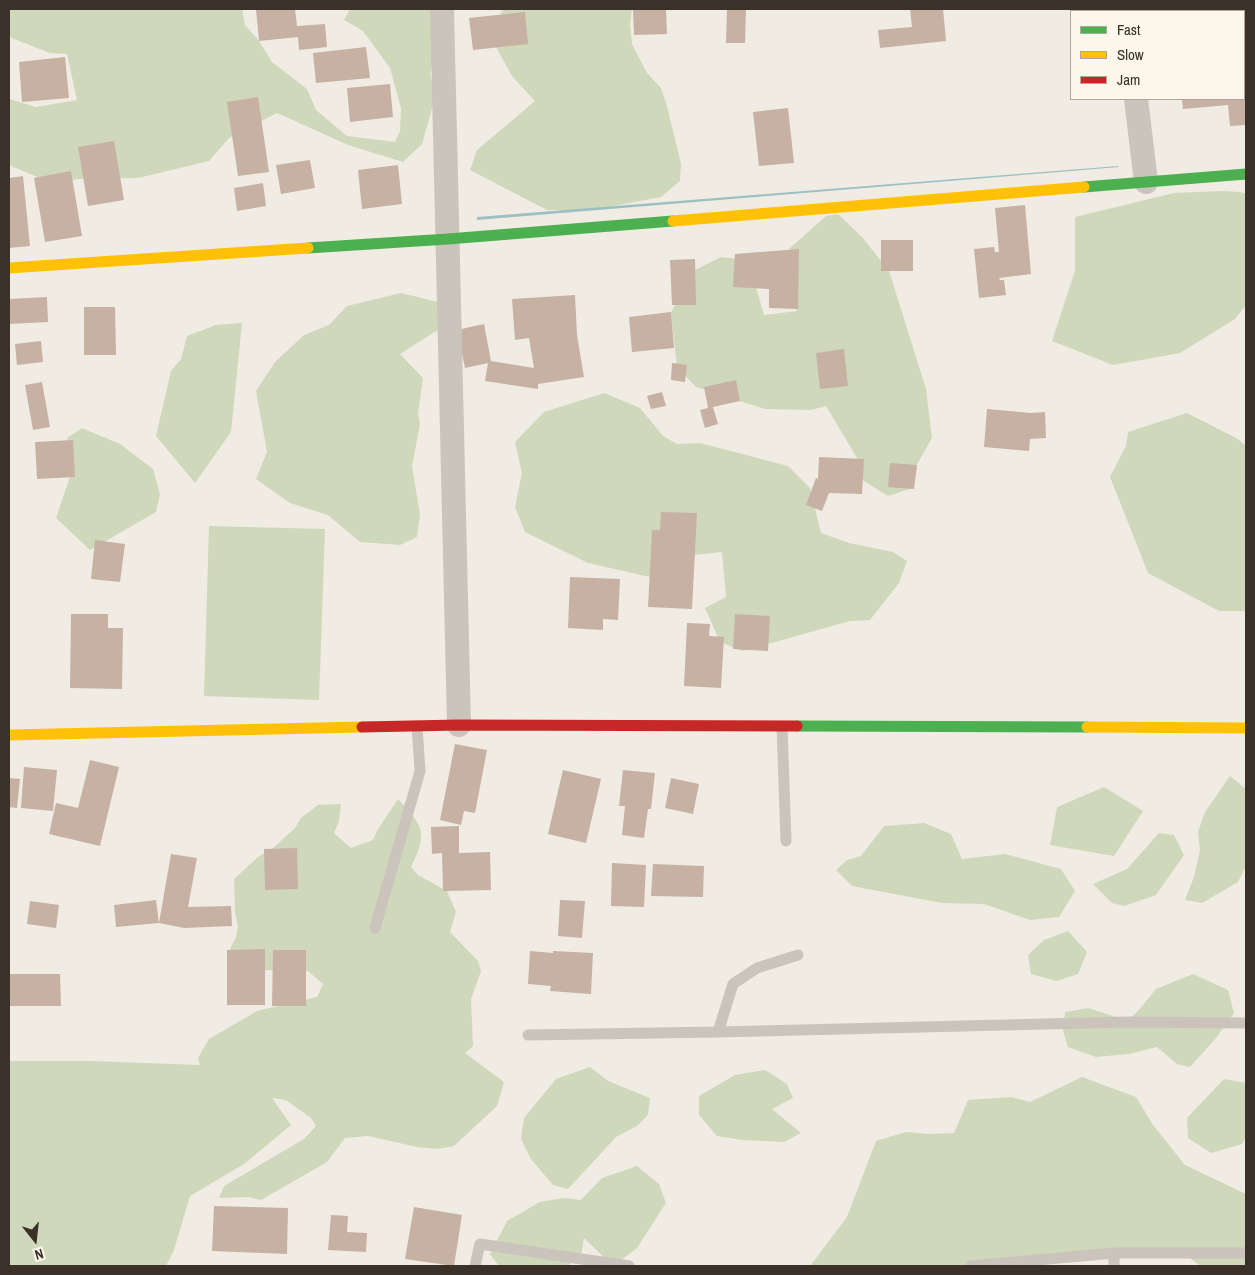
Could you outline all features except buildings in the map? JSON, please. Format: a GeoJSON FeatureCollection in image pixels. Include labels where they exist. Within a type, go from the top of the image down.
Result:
{"type":"FeatureCollection","features":[{"type":"Feature","properties":{"kind":"street"},"geometry":{"type":"LineString","coordinates":[[442,9],[459,725]]}},
{"type":"Feature","properties":{"kind":"street"},"geometry":{"type":"LineString","coordinates":[[1136,100],[1146,182]]}},
{"type":"Feature","properties":{"kind":"street"},"geometry":{"type":"LineString","coordinates":[[9,268],[448,239],[1246,174]]}},
{"type":"Feature","properties":{"kind":"street"},"geometry":{"type":"LineString","coordinates":[[9,735],[459,725],[1246,728]]}},
{"type":"Feature","properties":{"kind":"lane"},"geometry":{"type":"LineString","coordinates":[[375,928],[420,771],[417,726]]}},
{"type":"Feature","properties":{"kind":"lane"},"geometry":{"type":"LineString","coordinates":[[782,727],[786,841]]}},
{"type":"Feature","properties":{"kind":"lane"},"geometry":{"type":"LineString","coordinates":[[718,1032],[733,984],[757,968],[798,955]]}},
{"type":"Feature","properties":{"kind":"lane"},"geometry":{"type":"LineString","coordinates":[[528,1035],[1128,1022],[1246,1023]]}},
{"type":"Feature","properties":{"kind":"lane"},"geometry":{"type":"LineString","coordinates":[[474,1266],[480,1244],[629,1266]]}},
{"type":"Feature","properties":{"kind":"lane"},"geometry":{"type":"LineString","coordinates":[[971,1266],[1114,1253],[1246,1253]]}},
{"type":"Feature","properties":{"kind":"lane"},"geometry":{"type":"LineString","coordinates":[[1114,1253],[1114,1266]]}},
{"type":"Feature","properties":{"kind":"green space"},"geometry":{"type":"Polygon","coordinates":[[[9,9],[242,9],[245,25],[259,41],[272,62],[307,89],[316,110],[347,136],[395,142],[400,131],[401,108],[390,68],[363,31],[344,20],[350,9],[445,9],[430,74],[435,98],[422,144],[403,162],[348,145],[277,113],[229,138],[209,161],[138,178],[78,179],[54,184],[9,165],[9,99],[36,107],[77,100],[67,54],[50,53],[9,37],[9,9]]]}},
{"type":"Feature","properties":{"kind":"green space"},"geometry":{"type":"Polygon","coordinates":[[[503,9],[632,9],[630,24],[632,44],[647,73],[661,88],[681,164],[680,181],[661,197],[592,210],[547,210],[470,170],[477,150],[535,101],[512,76],[490,36],[503,9]]]}},
{"type":"Feature","properties":{"kind":"green space"},"geometry":{"type":"Polygon","coordinates":[[[1246,9],[1246,53],[1245,10],[1133,10],[1246,9]]]}},
{"type":"Feature","properties":{"kind":"green space"},"geometry":{"type":"Polygon","coordinates":[[[1224,191],[1246,194],[1246,305],[1235,319],[1180,353],[1113,365],[1052,341],[1075,271],[1075,217],[1174,193],[1224,191]]]}},
{"type":"Feature","properties":{"kind":"green space"},"geometry":{"type":"Polygon","coordinates":[[[838,214],[862,237],[889,271],[926,389],[932,438],[916,466],[910,489],[888,496],[856,476],[857,458],[826,406],[811,410],[765,409],[696,387],[677,367],[671,313],[691,272],[721,257],[748,260],[764,315],[797,311],[784,260],[789,249],[826,216],[838,214]]]}},
{"type":"Feature","properties":{"kind":"green space"},"geometry":{"type":"Polygon","coordinates":[[[401,293],[438,302],[455,319],[400,354],[423,378],[418,414],[420,424],[412,466],[420,515],[417,537],[400,545],[360,542],[328,515],[290,503],[256,479],[267,452],[256,391],[275,362],[304,335],[329,325],[347,306],[401,293]]]}},
{"type":"Feature","properties":{"kind":"green space"},"geometry":{"type":"Polygon","coordinates":[[[242,323],[231,432],[195,483],[156,436],[171,371],[181,359],[187,336],[216,325],[242,323]]]}},
{"type":"Feature","properties":{"kind":"green space"},"geometry":{"type":"Polygon","coordinates":[[[604,393],[640,408],[663,436],[677,444],[700,443],[788,466],[810,488],[821,533],[849,543],[893,552],[907,561],[899,583],[870,620],[850,621],[743,651],[720,642],[705,608],[726,597],[722,552],[694,555],[672,582],[588,563],[525,532],[515,507],[522,473],[515,442],[544,412],[604,393]]]}},
{"type":"Feature","properties":{"kind":"green space"},"geometry":{"type":"Polygon","coordinates":[[[1187,413],[1238,439],[1246,446],[1246,611],[1219,611],[1148,573],[1110,477],[1126,446],[1128,432],[1187,413]]]}},
{"type":"Feature","properties":{"kind":"green space"},"geometry":{"type":"Polygon","coordinates":[[[82,428],[120,444],[153,469],[160,494],[156,512],[90,550],[56,518],[72,471],[67,438],[82,428]]]}},
{"type":"Feature","properties":{"kind":"green space"},"geometry":{"type":"Polygon","coordinates":[[[209,526],[325,529],[319,700],[204,696],[209,526]]]}},
{"type":"Feature","properties":{"kind":"green space"},"geometry":{"type":"Polygon","coordinates":[[[1230,776],[1246,789],[1246,866],[1238,882],[1202,903],[1185,900],[1194,877],[1200,850],[1198,832],[1205,812],[1230,776]]]}},
{"type":"Feature","properties":{"kind":"green space"},"geometry":{"type":"Polygon","coordinates":[[[1104,787],[1143,811],[1114,856],[1050,845],[1057,807],[1104,787]]]}},
{"type":"Feature","properties":{"kind":"green space"},"geometry":{"type":"Polygon","coordinates":[[[398,799],[413,816],[421,831],[419,848],[411,867],[418,875],[447,891],[456,912],[450,932],[478,961],[481,971],[471,999],[473,1046],[465,1053],[504,1082],[497,1106],[454,1146],[437,1149],[417,1147],[368,1136],[345,1138],[327,1162],[261,1200],[249,1197],[219,1198],[224,1186],[304,1139],[316,1126],[311,1118],[286,1100],[272,1098],[291,1125],[244,1164],[190,1196],[174,1250],[166,1266],[9,1266],[9,1062],[92,1061],[200,1065],[198,1058],[209,1039],[257,1011],[317,997],[323,984],[308,971],[256,970],[232,965],[230,949],[236,937],[238,926],[235,913],[234,879],[258,857],[273,848],[295,828],[301,818],[318,805],[341,804],[339,821],[334,833],[351,848],[373,840],[398,799]]]}},
{"type":"Feature","properties":{"kind":"green space"},"geometry":{"type":"Polygon","coordinates":[[[924,823],[951,834],[962,859],[1005,854],[1061,869],[1075,891],[1059,917],[1030,920],[984,904],[942,903],[852,886],[836,870],[847,860],[861,856],[884,826],[924,823]]]}},
{"type":"Feature","properties":{"kind":"green space"},"geometry":{"type":"Polygon","coordinates":[[[1159,833],[1174,835],[1184,855],[1156,895],[1124,906],[1112,903],[1093,884],[1127,869],[1159,833]]]}},
{"type":"Feature","properties":{"kind":"green space"},"geometry":{"type":"Polygon","coordinates":[[[1068,931],[1087,952],[1078,974],[1057,981],[1031,974],[1028,955],[1044,940],[1068,931]]]}},
{"type":"Feature","properties":{"kind":"green space"},"geometry":{"type":"Polygon","coordinates":[[[1193,974],[1228,990],[1234,1013],[1216,1038],[1190,1067],[1177,1064],[1157,1047],[1129,1054],[1096,1057],[1068,1047],[1063,1031],[1065,1012],[1089,1008],[1127,1021],[1156,989],[1193,974]]]}},
{"type":"Feature","properties":{"kind":"green space"},"geometry":{"type":"Polygon","coordinates":[[[590,1067],[608,1081],[650,1098],[648,1115],[637,1126],[616,1137],[568,1189],[553,1185],[531,1159],[521,1139],[524,1118],[556,1079],[590,1067]]]}},
{"type":"Feature","properties":{"kind":"green space"},"geometry":{"type":"Polygon","coordinates":[[[765,1070],[787,1084],[793,1098],[772,1109],[801,1133],[784,1142],[742,1140],[717,1136],[699,1115],[699,1096],[735,1075],[765,1070]]]}},
{"type":"Feature","properties":{"kind":"green space"},"geometry":{"type":"Polygon","coordinates":[[[1082,1077],[1136,1097],[1153,1125],[1185,1165],[1246,1194],[1246,1265],[1201,1266],[1175,1248],[1043,1258],[1036,1266],[810,1266],[847,1217],[876,1141],[906,1132],[929,1134],[954,1133],[968,1100],[1011,1097],[1030,1102],[1082,1077]]]}},
{"type":"Feature","properties":{"kind":"green space"},"geometry":{"type":"Polygon","coordinates":[[[1224,1079],[1246,1083],[1246,1137],[1242,1144],[1211,1153],[1188,1138],[1187,1118],[1224,1079]]]}},
{"type":"Feature","properties":{"kind":"green space"},"geometry":{"type":"Polygon","coordinates":[[[637,1166],[659,1184],[666,1203],[637,1248],[613,1266],[584,1238],[581,1256],[567,1266],[499,1266],[490,1254],[507,1221],[540,1202],[563,1198],[581,1200],[602,1178],[637,1166]]]}},
{"type":"Feature","properties":{"kind":"water"},"geometry":{"type":"Polygon","coordinates":[[[1119,167],[477,220],[477,217],[1119,167]]]}},
{"type":"Feature","properties":{"kind":"traffic: fast"},"geometry":{"type":"LineString","coordinates":[[1084,187],[1246,174]]}},
{"type":"Feature","properties":{"kind":"traffic: fast"},"geometry":{"type":"LineString","coordinates":[[308,248],[673,221]]}},
{"type":"Feature","properties":{"kind":"traffic: fast"},"geometry":{"type":"LineString","coordinates":[[797,726],[1087,727]]}},
{"type":"Feature","properties":{"kind":"traffic: slow"},"geometry":{"type":"LineString","coordinates":[[673,221],[1084,187]]}},
{"type":"Feature","properties":{"kind":"traffic: slow"},"geometry":{"type":"LineString","coordinates":[[9,268],[308,248]]}},
{"type":"Feature","properties":{"kind":"traffic: slow"},"geometry":{"type":"LineString","coordinates":[[9,735],[362,727]]}},
{"type":"Feature","properties":{"kind":"traffic: slow"},"geometry":{"type":"LineString","coordinates":[[1087,727],[1246,728]]}},
{"type":"Feature","properties":{"kind":"traffic: jam"},"geometry":{"type":"LineString","coordinates":[[362,727],[459,725],[797,726]]}}]}
